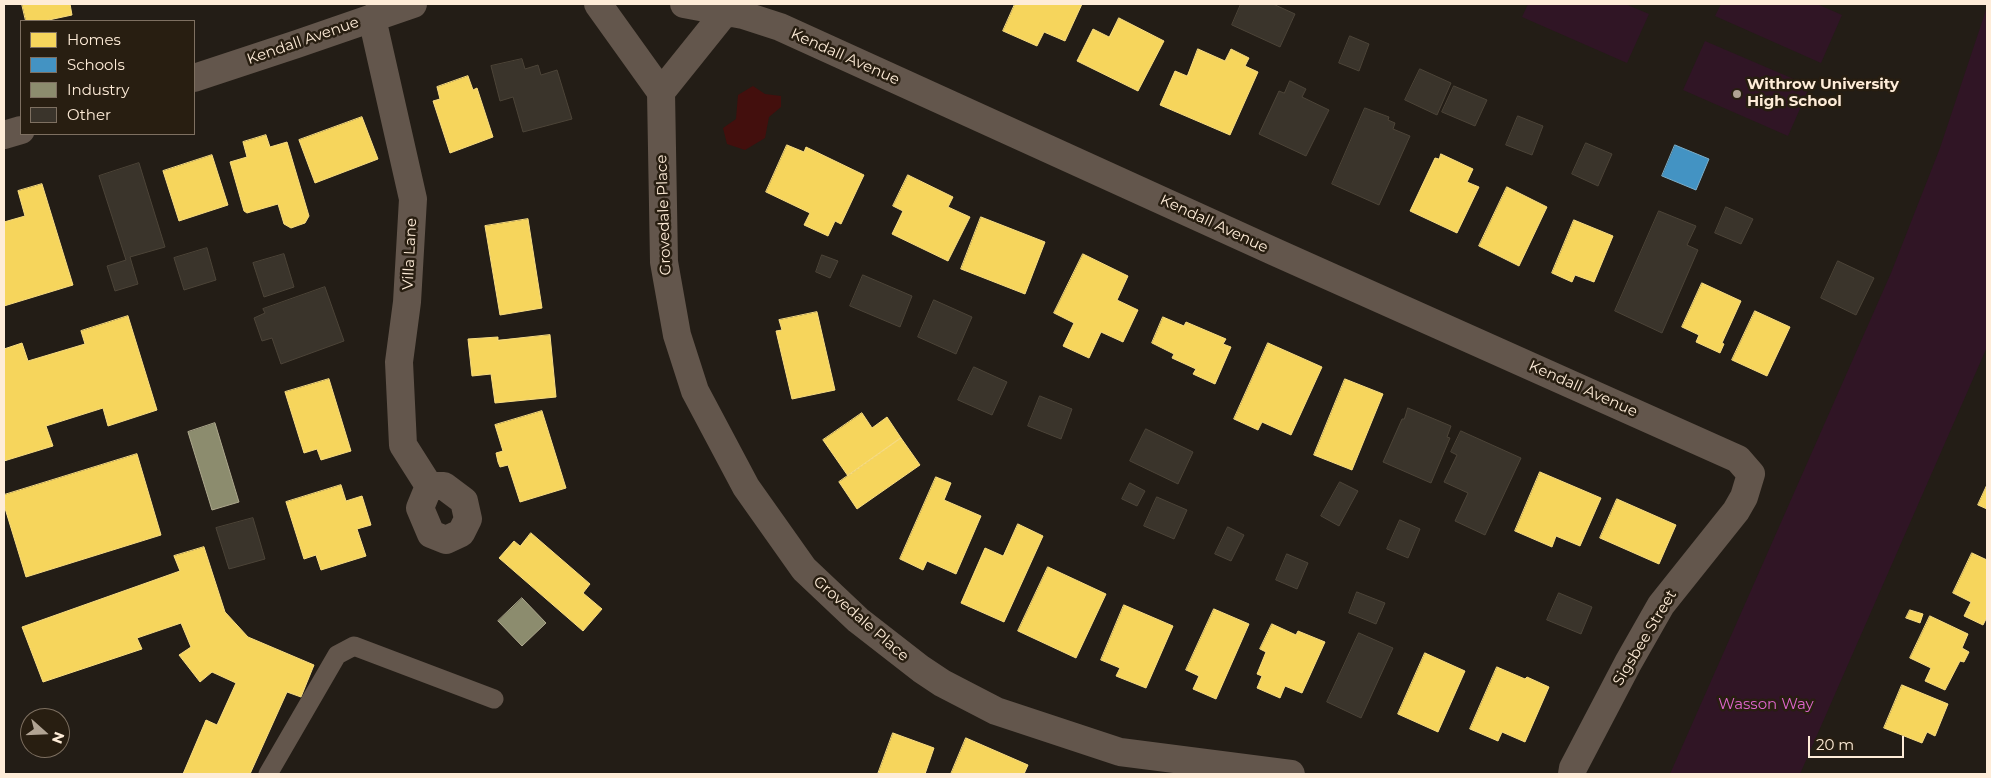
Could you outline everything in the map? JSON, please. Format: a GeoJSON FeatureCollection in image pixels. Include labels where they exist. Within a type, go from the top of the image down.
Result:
{"type":"FeatureCollection","features":[{"type":"Feature","properties":{"kind":"street","name":"Kendall Avenue"},"geometry":{"type":"LineString","coordinates":[[195,78],[413,4]]}},
{"type":"Feature","properties":{"kind":"street"},"geometry":{"type":"LineString","coordinates":[[598,4],[660,92],[726,11]]}},
{"type":"Feature","properties":{"kind":"street","name":"Kendall Avenue"},"geometry":{"type":"LineString","coordinates":[[684,4],[726,11],[780,28],[1738,459]]}},
{"type":"Feature","properties":{"kind":"street","name":"Villa Lane"},"geometry":{"type":"LineString","coordinates":[[372,18],[413,200],[407,302],[399,362],[403,445],[429,486]]}},
{"type":"Feature","properties":{"kind":"street","name":"Grovedale Place"},"geometry":{"type":"LineString","coordinates":[[660,92],[664,262],[677,335],[695,391],[746,487],[804,569],[858,620],[921,669],[942,683],[996,711],[1120,752],[1291,774]]}},
{"type":"Feature","properties":{"kind":"street"},"geometry":{"type":"LineString","coordinates":[[4,135],[20,130]]}},
{"type":"Feature","properties":{"kind":"street","name":"Sigsbee Street"},"geometry":{"type":"LineString","coordinates":[[1572,774],[1573,768],[1614,689],[1661,605],[1736,510],[1744,497],[1751,474],[1738,459]]}},
{"type":"Feature","properties":{"kind":"lane"},"geometry":{"type":"LineString","coordinates":[[268,774],[337,655],[354,646],[494,699]]}},
{"type":"Feature","properties":{"kind":"green space"},"geometry":{"type":"Polygon","coordinates":[[[1528,4],[1625,4],[1649,14],[1627,63],[1522,17],[1528,4]]]}},
{"type":"Feature","properties":{"kind":"green space"},"geometry":{"type":"Polygon","coordinates":[[[1721,4],[1817,4],[1842,15],[1821,63],[1715,16],[1721,4]]]}},
{"type":"Feature","properties":{"kind":"green space","name":"Wasson Way"},"geometry":{"type":"Polygon","coordinates":[[[1987,7],[1987,347],[1800,774],[1670,774],[1891,273],[1940,148],[1987,7]]]}},
{"type":"Feature","properties":{"kind":"green space"},"geometry":{"type":"Polygon","coordinates":[[[1705,41],[1810,86],[1788,136],[1683,90],[1705,41]]]}},
{"type":"Feature","properties":{"kind":"shaded area"},"geometry":{"type":"Polygon","coordinates":[[[753,86],[765,94],[781,96],[781,107],[769,117],[765,138],[745,150],[727,144],[723,128],[736,119],[738,95],[753,86]]]}},
{"type":"Feature","properties":{"kind":"building: Homes"},"geometry":{"type":"Polygon","coordinates":[[[22,4],[70,4],[72,15],[49,20],[26,20],[22,4]]]}},
{"type":"Feature","properties":{"kind":"building: Homes"},"geometry":{"type":"Polygon","coordinates":[[[1015,4],[1082,4],[1065,41],[1044,32],[1037,46],[1003,31],[1015,4]]]}},
{"type":"Feature","properties":{"kind":"building: Homes"},"geometry":{"type":"Polygon","coordinates":[[[1119,18],[1164,41],[1138,91],[1077,61],[1093,29],[1109,37],[1119,18]]]}},
{"type":"Feature","properties":{"kind":"building: Homes"},"geometry":{"type":"Polygon","coordinates":[[[1198,49],[1225,61],[1231,49],[1249,58],[1245,66],[1258,72],[1230,135],[1160,105],[1175,71],[1187,76],[1198,49]]]}},
{"type":"Feature","properties":{"kind":"building: Homes"},"geometry":{"type":"Polygon","coordinates":[[[468,76],[473,90],[477,88],[493,137],[450,153],[433,101],[440,99],[437,87],[468,76]]]}},
{"type":"Feature","properties":{"kind":"building: Homes"},"geometry":{"type":"Polygon","coordinates":[[[362,117],[378,159],[315,183],[299,140],[362,117]]]}},
{"type":"Feature","properties":{"kind":"building: Homes"},"geometry":{"type":"Polygon","coordinates":[[[266,135],[270,147],[287,142],[309,216],[305,223],[291,228],[284,224],[278,204],[247,213],[244,211],[230,162],[247,157],[243,142],[266,135]]]}},
{"type":"Feature","properties":{"kind":"building: Homes"},"geometry":{"type":"Polygon","coordinates":[[[787,145],[804,152],[806,147],[864,175],[841,224],[835,221],[828,236],[804,225],[810,213],[766,192],[787,145]]]}},
{"type":"Feature","properties":{"kind":"building: Homes"},"geometry":{"type":"Polygon","coordinates":[[[1441,154],[1473,169],[1467,182],[1479,187],[1457,233],[1410,211],[1435,158],[1439,159],[1441,154]]]}},
{"type":"Feature","properties":{"kind":"building: Homes"},"geometry":{"type":"Polygon","coordinates":[[[212,155],[228,205],[179,221],[163,171],[212,155]]]}},
{"type":"Feature","properties":{"kind":"building: Homes"},"geometry":{"type":"Polygon","coordinates":[[[908,175],[953,197],[948,207],[970,217],[948,261],[892,234],[903,211],[893,206],[908,175]]]}},
{"type":"Feature","properties":{"kind":"building: Homes"},"geometry":{"type":"Polygon","coordinates":[[[42,184],[73,285],[4,306],[4,222],[25,216],[18,191],[42,184]]]}},
{"type":"Feature","properties":{"kind":"building: Homes"},"geometry":{"type":"Polygon","coordinates":[[[1507,187],[1547,207],[1519,266],[1479,246],[1507,187]]]}},
{"type":"Feature","properties":{"kind":"building: Homes"},"geometry":{"type":"Polygon","coordinates":[[[981,217],[1045,242],[1025,294],[961,269],[981,217]]]}},
{"type":"Feature","properties":{"kind":"building: Homes"},"geometry":{"type":"Polygon","coordinates":[[[528,219],[542,308],[500,315],[485,226],[528,219]]]}},
{"type":"Feature","properties":{"kind":"building: Homes"},"geometry":{"type":"Polygon","coordinates":[[[1574,220],[1613,236],[1594,282],[1575,275],[1572,282],[1552,273],[1574,220]]]}},
{"type":"Feature","properties":{"kind":"building: Homes"},"geometry":{"type":"Polygon","coordinates":[[[1083,254],[1128,276],[1117,300],[1138,310],[1123,342],[1101,332],[1089,358],[1063,346],[1074,323],[1054,313],[1083,254]]]}},
{"type":"Feature","properties":{"kind":"building: Homes"},"geometry":{"type":"Polygon","coordinates":[[[1702,283],[1741,301],[1722,343],[1724,344],[1720,353],[1696,342],[1699,335],[1682,327],[1702,283]]]}},
{"type":"Feature","properties":{"kind":"building: Homes"},"geometry":{"type":"Polygon","coordinates":[[[1755,311],[1790,327],[1767,376],[1732,360],[1755,311]]]}},
{"type":"Feature","properties":{"kind":"building: Homes"},"geometry":{"type":"Polygon","coordinates":[[[817,312],[835,390],[792,399],[776,331],[782,330],[779,320],[817,312]]]}},
{"type":"Feature","properties":{"kind":"building: Homes"},"geometry":{"type":"Polygon","coordinates":[[[128,316],[157,410],[108,426],[103,408],[46,426],[53,446],[4,461],[4,349],[22,343],[28,361],[85,344],[81,331],[128,316]]]}},
{"type":"Feature","properties":{"kind":"building: Homes"},"geometry":{"type":"Polygon","coordinates":[[[1163,317],[1184,326],[1186,322],[1226,339],[1223,344],[1231,347],[1215,384],[1193,374],[1196,369],[1172,358],[1174,354],[1152,343],[1163,317]]]}},
{"type":"Feature","properties":{"kind":"building: Homes"},"geometry":{"type":"Polygon","coordinates":[[[550,335],[556,397],[495,403],[491,374],[472,376],[468,339],[498,337],[498,340],[550,335]]]}},
{"type":"Feature","properties":{"kind":"building: Homes"},"geometry":{"type":"Polygon","coordinates":[[[1268,343],[1322,367],[1291,435],[1262,422],[1258,430],[1234,419],[1268,343]]]}},
{"type":"Feature","properties":{"kind":"building: Homes"},"geometry":{"type":"Polygon","coordinates":[[[329,379],[351,451],[321,460],[317,449],[304,453],[285,392],[329,379]]]}},
{"type":"Feature","properties":{"kind":"building: Homes"},"geometry":{"type":"Polygon","coordinates":[[[1345,379],[1383,394],[1352,470],[1314,455],[1345,379]]]}},
{"type":"Feature","properties":{"kind":"building: Homes"},"geometry":{"type":"Polygon","coordinates":[[[542,411],[566,488],[520,502],[508,465],[500,467],[498,462],[496,453],[503,451],[495,425],[542,411]]]}},
{"type":"Feature","properties":{"kind":"building: Homes"},"geometry":{"type":"Polygon","coordinates":[[[862,413],[872,428],[887,417],[901,438],[848,476],[823,440],[862,413]]]}},
{"type":"Feature","properties":{"kind":"building: Homes"},"geometry":{"type":"Polygon","coordinates":[[[901,438],[920,465],[857,509],[839,482],[901,438]]]}},
{"type":"Feature","properties":{"kind":"building: Homes"},"geometry":{"type":"Polygon","coordinates":[[[137,454],[161,535],[26,577],[4,505],[4,495],[137,454]]]}},
{"type":"Feature","properties":{"kind":"building: Homes"},"geometry":{"type":"Polygon","coordinates":[[[1540,472],[1601,498],[1580,546],[1556,536],[1552,547],[1515,531],[1540,472]]]}},
{"type":"Feature","properties":{"kind":"building: Homes"},"geometry":{"type":"Polygon","coordinates":[[[936,477],[951,483],[944,500],[981,516],[956,574],[927,561],[923,570],[900,559],[936,477]]]}},
{"type":"Feature","properties":{"kind":"building: Homes"},"geometry":{"type":"Polygon","coordinates":[[[341,485],[346,501],[362,496],[371,525],[357,529],[366,556],[321,570],[316,555],[304,559],[286,502],[341,485]]]}},
{"type":"Feature","properties":{"kind":"building: Homes"},"geometry":{"type":"Polygon","coordinates":[[[1987,485],[1987,509],[1978,505],[1987,485]]]}},
{"type":"Feature","properties":{"kind":"building: Homes"},"geometry":{"type":"Polygon","coordinates":[[[1617,499],[1676,525],[1659,564],[1600,538],[1617,499]]]}},
{"type":"Feature","properties":{"kind":"building: Homes"},"geometry":{"type":"Polygon","coordinates":[[[1018,524],[1043,536],[1004,622],[961,603],[985,548],[1003,556],[1018,524]]]}},
{"type":"Feature","properties":{"kind":"building: Homes"},"geometry":{"type":"Polygon","coordinates":[[[531,533],[590,584],[583,593],[602,609],[583,631],[499,558],[514,541],[520,546],[531,533]]]}},
{"type":"Feature","properties":{"kind":"building: Homes"},"geometry":{"type":"Polygon","coordinates":[[[204,547],[225,612],[248,637],[314,665],[301,697],[287,692],[250,774],[183,774],[206,720],[217,725],[236,683],[212,672],[200,682],[179,655],[191,647],[181,623],[137,638],[142,649],[43,682],[22,627],[180,571],[174,556],[204,547]]]}},
{"type":"Feature","properties":{"kind":"building: Homes"},"geometry":{"type":"Polygon","coordinates":[[[1972,553],[1987,560],[1987,617],[1983,625],[1964,616],[1971,602],[1953,593],[1972,553]]]}},
{"type":"Feature","properties":{"kind":"building: Homes"},"geometry":{"type":"Polygon","coordinates":[[[1048,567],[1106,594],[1076,658],[1018,631],[1048,567]]]}},
{"type":"Feature","properties":{"kind":"building: Homes"},"geometry":{"type":"Polygon","coordinates":[[[1124,605],[1173,626],[1146,688],[1116,676],[1120,668],[1101,660],[1124,605]]]}},
{"type":"Feature","properties":{"kind":"building: Homes"},"geometry":{"type":"Polygon","coordinates":[[[1214,609],[1249,624],[1216,699],[1193,689],[1199,676],[1186,670],[1214,609]]]}},
{"type":"Feature","properties":{"kind":"building: Homes"},"geometry":{"type":"Polygon","coordinates":[[[1910,610],[1923,614],[1920,623],[1906,618],[1910,610]]]}},
{"type":"Feature","properties":{"kind":"building: Homes"},"geometry":{"type":"Polygon","coordinates":[[[1930,616],[1968,634],[1962,648],[1969,652],[1964,662],[1960,661],[1945,690],[1925,681],[1931,668],[1910,658],[1930,616]]]}},
{"type":"Feature","properties":{"kind":"building: Homes"},"geometry":{"type":"Polygon","coordinates":[[[1272,624],[1296,635],[1298,631],[1325,642],[1302,693],[1285,686],[1280,698],[1257,688],[1262,676],[1257,674],[1266,652],[1260,649],[1272,624]]]}},
{"type":"Feature","properties":{"kind":"building: Homes"},"geometry":{"type":"Polygon","coordinates":[[[1425,653],[1465,671],[1438,732],[1398,714],[1425,653]]]}},
{"type":"Feature","properties":{"kind":"building: Homes"},"geometry":{"type":"Polygon","coordinates":[[[1497,667],[1549,687],[1525,742],[1502,732],[1498,741],[1470,729],[1497,667]]]}},
{"type":"Feature","properties":{"kind":"building: Homes"},"geometry":{"type":"Polygon","coordinates":[[[1902,685],[1948,704],[1935,736],[1927,732],[1922,743],[1884,728],[1902,685]]]}},
{"type":"Feature","properties":{"kind":"building: Homes"},"geometry":{"type":"Polygon","coordinates":[[[893,733],[934,748],[925,774],[878,774],[893,733]]]}},
{"type":"Feature","properties":{"kind":"building: Homes"},"geometry":{"type":"Polygon","coordinates":[[[966,738],[1028,765],[1024,774],[951,774],[966,738]]]}},
{"type":"Feature","properties":{"kind":"building: Schools"},"geometry":{"type":"Polygon","coordinates":[[[1675,145],[1709,159],[1696,190],[1662,176],[1675,145]]]}},
{"type":"Feature","properties":{"kind":"building: Industry"},"geometry":{"type":"Polygon","coordinates":[[[215,423],[239,502],[212,510],[188,432],[215,423]]]}},
{"type":"Feature","properties":{"kind":"building: Industry"},"geometry":{"type":"Polygon","coordinates":[[[522,598],[546,623],[522,646],[498,621],[522,598]]]}},
{"type":"Feature","properties":{"kind":"building: Other"},"geometry":{"type":"Polygon","coordinates":[[[1241,4],[1273,4],[1295,14],[1280,47],[1232,25],[1241,4]]]}},
{"type":"Feature","properties":{"kind":"building: Other"},"geometry":{"type":"Polygon","coordinates":[[[1350,36],[1369,44],[1359,71],[1339,63],[1350,36]]]}},
{"type":"Feature","properties":{"kind":"building: Other"},"geometry":{"type":"Polygon","coordinates":[[[522,59],[525,69],[538,65],[541,75],[557,70],[572,119],[523,132],[513,97],[500,101],[491,66],[522,59]]]}},
{"type":"Feature","properties":{"kind":"building: Other"},"geometry":{"type":"Polygon","coordinates":[[[1420,69],[1451,83],[1437,115],[1405,100],[1420,69]]]}},
{"type":"Feature","properties":{"kind":"building: Other"},"geometry":{"type":"Polygon","coordinates":[[[1290,81],[1306,89],[1302,97],[1329,110],[1306,156],[1259,134],[1279,91],[1284,93],[1290,81]]]}},
{"type":"Feature","properties":{"kind":"building: Other"},"geometry":{"type":"Polygon","coordinates":[[[1454,86],[1487,100],[1475,126],[1442,112],[1454,86]]]}},
{"type":"Feature","properties":{"kind":"building: Other"},"geometry":{"type":"Polygon","coordinates":[[[1365,108],[1389,117],[1388,120],[1395,123],[1393,129],[1410,136],[1379,205],[1332,184],[1365,108]]]}},
{"type":"Feature","properties":{"kind":"building: Other"},"geometry":{"type":"Polygon","coordinates":[[[1518,116],[1543,126],[1532,155],[1506,145],[1518,116]]]}},
{"type":"Feature","properties":{"kind":"building: Other"},"geometry":{"type":"Polygon","coordinates":[[[1586,143],[1612,154],[1598,186],[1572,174],[1586,143]]]}},
{"type":"Feature","properties":{"kind":"building: Other"},"geometry":{"type":"Polygon","coordinates":[[[139,163],[165,247],[130,257],[138,284],[115,291],[107,266],[126,260],[99,176],[139,163]]]}},
{"type":"Feature","properties":{"kind":"building: Other"},"geometry":{"type":"Polygon","coordinates":[[[1726,207],[1753,219],[1741,244],[1715,233],[1726,207]]]}},
{"type":"Feature","properties":{"kind":"building: Other"},"geometry":{"type":"Polygon","coordinates":[[[1659,211],[1696,226],[1687,245],[1698,250],[1662,333],[1615,311],[1659,211]]]}},
{"type":"Feature","properties":{"kind":"building: Other"},"geometry":{"type":"Polygon","coordinates":[[[207,248],[216,280],[184,290],[174,258],[207,248]]]}},
{"type":"Feature","properties":{"kind":"building: Other"},"geometry":{"type":"Polygon","coordinates":[[[284,254],[294,287],[264,297],[253,263],[284,254]]]}},
{"type":"Feature","properties":{"kind":"building: Other"},"geometry":{"type":"Polygon","coordinates":[[[822,255],[838,261],[830,278],[816,272],[822,255]]]}},
{"type":"Feature","properties":{"kind":"building: Other"},"geometry":{"type":"Polygon","coordinates":[[[1838,261],[1874,278],[1856,315],[1821,298],[1838,261]]]}},
{"type":"Feature","properties":{"kind":"building: Other"},"geometry":{"type":"Polygon","coordinates":[[[863,275],[912,296],[900,327],[850,306],[863,275]]]}},
{"type":"Feature","properties":{"kind":"building: Other"},"geometry":{"type":"Polygon","coordinates":[[[325,287],[344,341],[281,364],[272,338],[262,341],[254,318],[265,313],[263,309],[325,287]]]}},
{"type":"Feature","properties":{"kind":"building: Other"},"geometry":{"type":"Polygon","coordinates":[[[934,300],[972,317],[956,354],[918,337],[934,300]]]}},
{"type":"Feature","properties":{"kind":"building: Other"},"geometry":{"type":"Polygon","coordinates":[[[974,367],[1007,382],[992,415],[958,400],[974,367]]]}},
{"type":"Feature","properties":{"kind":"building: Other"},"geometry":{"type":"Polygon","coordinates":[[[1040,396],[1072,409],[1061,439],[1028,426],[1040,396]]]}},
{"type":"Feature","properties":{"kind":"building: Other"},"geometry":{"type":"Polygon","coordinates":[[[1408,408],[1451,426],[1447,437],[1450,438],[1431,483],[1383,462],[1408,408]]]}},
{"type":"Feature","properties":{"kind":"building: Other"},"geometry":{"type":"Polygon","coordinates":[[[1146,429],[1193,452],[1178,484],[1130,461],[1146,429]]]}},
{"type":"Feature","properties":{"kind":"building: Other"},"geometry":{"type":"Polygon","coordinates":[[[1461,431],[1521,458],[1485,535],[1455,521],[1468,493],[1444,482],[1457,455],[1451,452],[1461,431]]]}},
{"type":"Feature","properties":{"kind":"building: Other"},"geometry":{"type":"Polygon","coordinates":[[[1340,482],[1358,491],[1339,526],[1321,516],[1340,482]]]}},
{"type":"Feature","properties":{"kind":"building: Other"},"geometry":{"type":"Polygon","coordinates":[[[1130,483],[1145,491],[1137,506],[1122,499],[1130,483]]]}},
{"type":"Feature","properties":{"kind":"building: Other"},"geometry":{"type":"Polygon","coordinates":[[[1157,497],[1187,510],[1174,539],[1144,526],[1157,497]]]}},
{"type":"Feature","properties":{"kind":"building: Other"},"geometry":{"type":"Polygon","coordinates":[[[253,518],[265,559],[229,569],[216,528],[253,518]]]}},
{"type":"Feature","properties":{"kind":"building: Other"},"geometry":{"type":"Polygon","coordinates":[[[1400,520],[1420,529],[1408,558],[1387,549],[1400,520]]]}},
{"type":"Feature","properties":{"kind":"building: Other"},"geometry":{"type":"Polygon","coordinates":[[[1228,527],[1244,535],[1231,561],[1215,554],[1228,527]]]}},
{"type":"Feature","properties":{"kind":"building: Other"},"geometry":{"type":"Polygon","coordinates":[[[1287,554],[1308,563],[1297,589],[1276,580],[1287,554]]]}},
{"type":"Feature","properties":{"kind":"building: Other"},"geometry":{"type":"Polygon","coordinates":[[[1357,592],[1385,603],[1376,624],[1349,613],[1357,592]]]}},
{"type":"Feature","properties":{"kind":"building: Other"},"geometry":{"type":"Polygon","coordinates":[[[1559,593],[1592,607],[1581,634],[1547,620],[1559,593]]]}},
{"type":"Feature","properties":{"kind":"building: Other"},"geometry":{"type":"Polygon","coordinates":[[[1359,633],[1393,648],[1361,718],[1327,702],[1359,633]]]}},
{"type":"Feature","properties":{"kind":"place","name":"Withrow University High School"},"geometry":{"type":"Point","coordinates":[1737,94]}}]}
